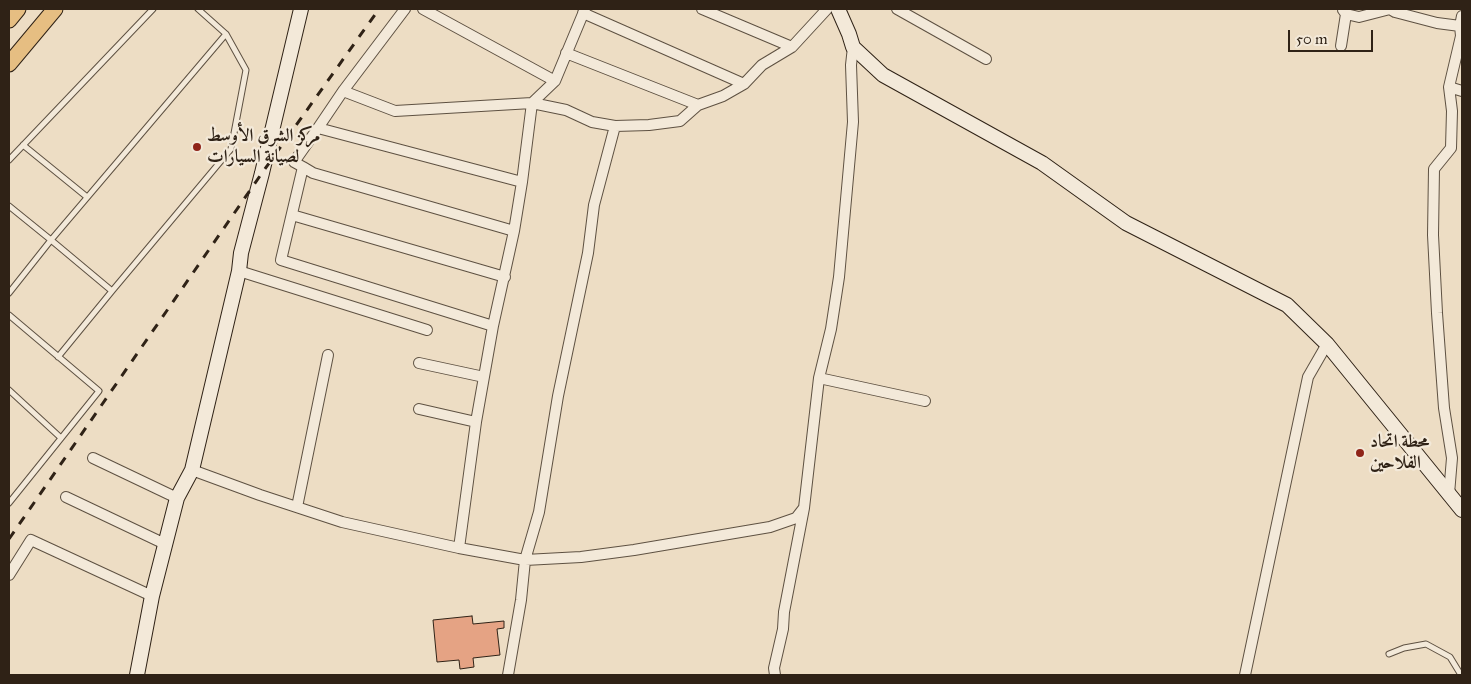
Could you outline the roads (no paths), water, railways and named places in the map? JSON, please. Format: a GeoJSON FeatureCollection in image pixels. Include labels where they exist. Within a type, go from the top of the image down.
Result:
{"type":"FeatureCollection","features":[{"type":"Feature","properties":{"kind":"main road"},"geometry":{"type":"LineString","coordinates":[[9,20],[18,9]]}},
{"type":"Feature","properties":{"kind":"main road"},"geometry":{"type":"LineString","coordinates":[[9,64],[55,9]]}},
{"type":"Feature","properties":{"kind":"street"},"geometry":{"type":"LineString","coordinates":[[136,675],[152,596],[177,498],[192,470],[239,271],[241,253],[301,9]]}},
{"type":"Feature","properties":{"kind":"street"},"geometry":{"type":"LineString","coordinates":[[405,9],[342,91],[294,162],[313,173],[514,231]]}},
{"type":"Feature","properties":{"kind":"street"},"geometry":{"type":"LineString","coordinates":[[423,9],[555,81]]}},
{"type":"Feature","properties":{"kind":"street"},"geometry":{"type":"LineString","coordinates":[[702,9],[792,47]]}},
{"type":"Feature","properties":{"kind":"street"},"geometry":{"type":"LineString","coordinates":[[342,91],[395,111],[532,102],[566,110],[592,122],[615,126],[680,122],[698,105],[723,96],[744,84],[762,65],[792,47],[827,9]]}},
{"type":"Feature","properties":{"kind":"street"},"geometry":{"type":"LineString","coordinates":[[774,675],[804,508],[819,378],[831,329],[839,277],[853,122],[851,65],[853,47],[838,9]]}},
{"type":"Feature","properties":{"kind":"street"},"geometry":{"type":"LineString","coordinates":[[897,9],[986,59]]}},
{"type":"Feature","properties":{"kind":"street"},"geometry":{"type":"LineString","coordinates":[[1341,46],[1344,12],[1359,17],[1390,9],[1437,23],[1461,21],[1461,36],[1449,87],[1452,111],[1450,148],[1434,169],[1433,235],[1444,408],[1452,458],[1449,494]]}},
{"type":"Feature","properties":{"kind":"street"},"geometry":{"type":"LineString","coordinates":[[459,548],[476,422],[493,326],[514,231],[532,102],[555,81],[584,11],[744,84]]}},
{"type":"Feature","properties":{"kind":"street"},"geometry":{"type":"LineString","coordinates":[[853,47],[883,74],[1042,163],[1126,223],[1287,305],[1327,344],[1462,510]]}},
{"type":"Feature","properties":{"kind":"street"},"geometry":{"type":"LineString","coordinates":[[566,53],[698,105]]}},
{"type":"Feature","properties":{"kind":"street"},"geometry":{"type":"LineString","coordinates":[[1449,87],[1462,91]]}},
{"type":"Feature","properties":{"kind":"street"},"geometry":{"type":"LineString","coordinates":[[508,675],[526,560],[539,512],[558,396],[588,253],[594,205],[615,126]]}},
{"type":"Feature","properties":{"kind":"street"},"geometry":{"type":"LineString","coordinates":[[318,128],[522,182]]}},
{"type":"Feature","properties":{"kind":"street"},"geometry":{"type":"LineString","coordinates":[[303,167],[281,260],[493,326]]}},
{"type":"Feature","properties":{"kind":"street"},"geometry":{"type":"LineString","coordinates":[[292,215],[505,277]]}},
{"type":"Feature","properties":{"kind":"street"},"geometry":{"type":"LineString","coordinates":[[239,271],[427,330]]}},
{"type":"Feature","properties":{"kind":"street"},"geometry":{"type":"LineString","coordinates":[[1246,675],[1308,377],[1327,344]]}},
{"type":"Feature","properties":{"kind":"street"},"geometry":{"type":"LineString","coordinates":[[297,507],[328,355]]}},
{"type":"Feature","properties":{"kind":"street"},"geometry":{"type":"LineString","coordinates":[[419,363],[484,377]]}},
{"type":"Feature","properties":{"kind":"street"},"geometry":{"type":"LineString","coordinates":[[819,378],[925,402]]}},
{"type":"Feature","properties":{"kind":"street"},"geometry":{"type":"LineString","coordinates":[[419,409],[476,422]]}},
{"type":"Feature","properties":{"kind":"street"},"geometry":{"type":"LineString","coordinates":[[94,458],[177,498]]}},
{"type":"Feature","properties":{"kind":"street"},"geometry":{"type":"LineString","coordinates":[[192,470],[342,522],[459,548],[526,560],[581,557],[634,550],[770,527],[796,518],[804,508]]}},
{"type":"Feature","properties":{"kind":"street"},"geometry":{"type":"LineString","coordinates":[[66,498],[165,544]]}},
{"type":"Feature","properties":{"kind":"street"},"geometry":{"type":"LineString","coordinates":[[9,576],[31,540],[152,596]]}},
{"type":"Feature","properties":{"kind":"lane"},"geometry":{"type":"LineString","coordinates":[[9,160],[153,9]]}},
{"type":"Feature","properties":{"kind":"lane"},"geometry":{"type":"LineString","coordinates":[[58,357],[230,149],[246,70],[226,34],[198,9]]}},
{"type":"Feature","properties":{"kind":"lane"},"geometry":{"type":"LineString","coordinates":[[9,293],[87,197],[226,34]]}},
{"type":"Feature","properties":{"kind":"lane"},"geometry":{"type":"LineString","coordinates":[[23,145],[87,197]]}},
{"type":"Feature","properties":{"kind":"lane"},"geometry":{"type":"LineString","coordinates":[[9,206],[112,291]]}},
{"type":"Feature","properties":{"kind":"lane"},"geometry":{"type":"LineString","coordinates":[[9,316],[99,391],[9,503]]}},
{"type":"Feature","properties":{"kind":"lane"},"geometry":{"type":"LineString","coordinates":[[10,394],[61,438]]}},
{"type":"Feature","properties":{"kind":"lane"},"geometry":{"type":"LineString","coordinates":[[1390,654],[1404,648],[1426,644],[1450,657],[1461,675]]}},
{"type":"Feature","properties":{"kind":"railway"},"geometry":{"type":"LineString","coordinates":[[9,539],[262,173],[379,9]]}},
{"type":"Feature","properties":{"kind":"place","name":"مركز الشرق الأوسط لصيانة السيارات"},"geometry":{"type":"Point","coordinates":[197,147]}},
{"type":"Feature","properties":{"kind":"place","name":"محطة اتحاد الفلاحين"},"geometry":{"type":"Point","coordinates":[1360,453]}}]}
